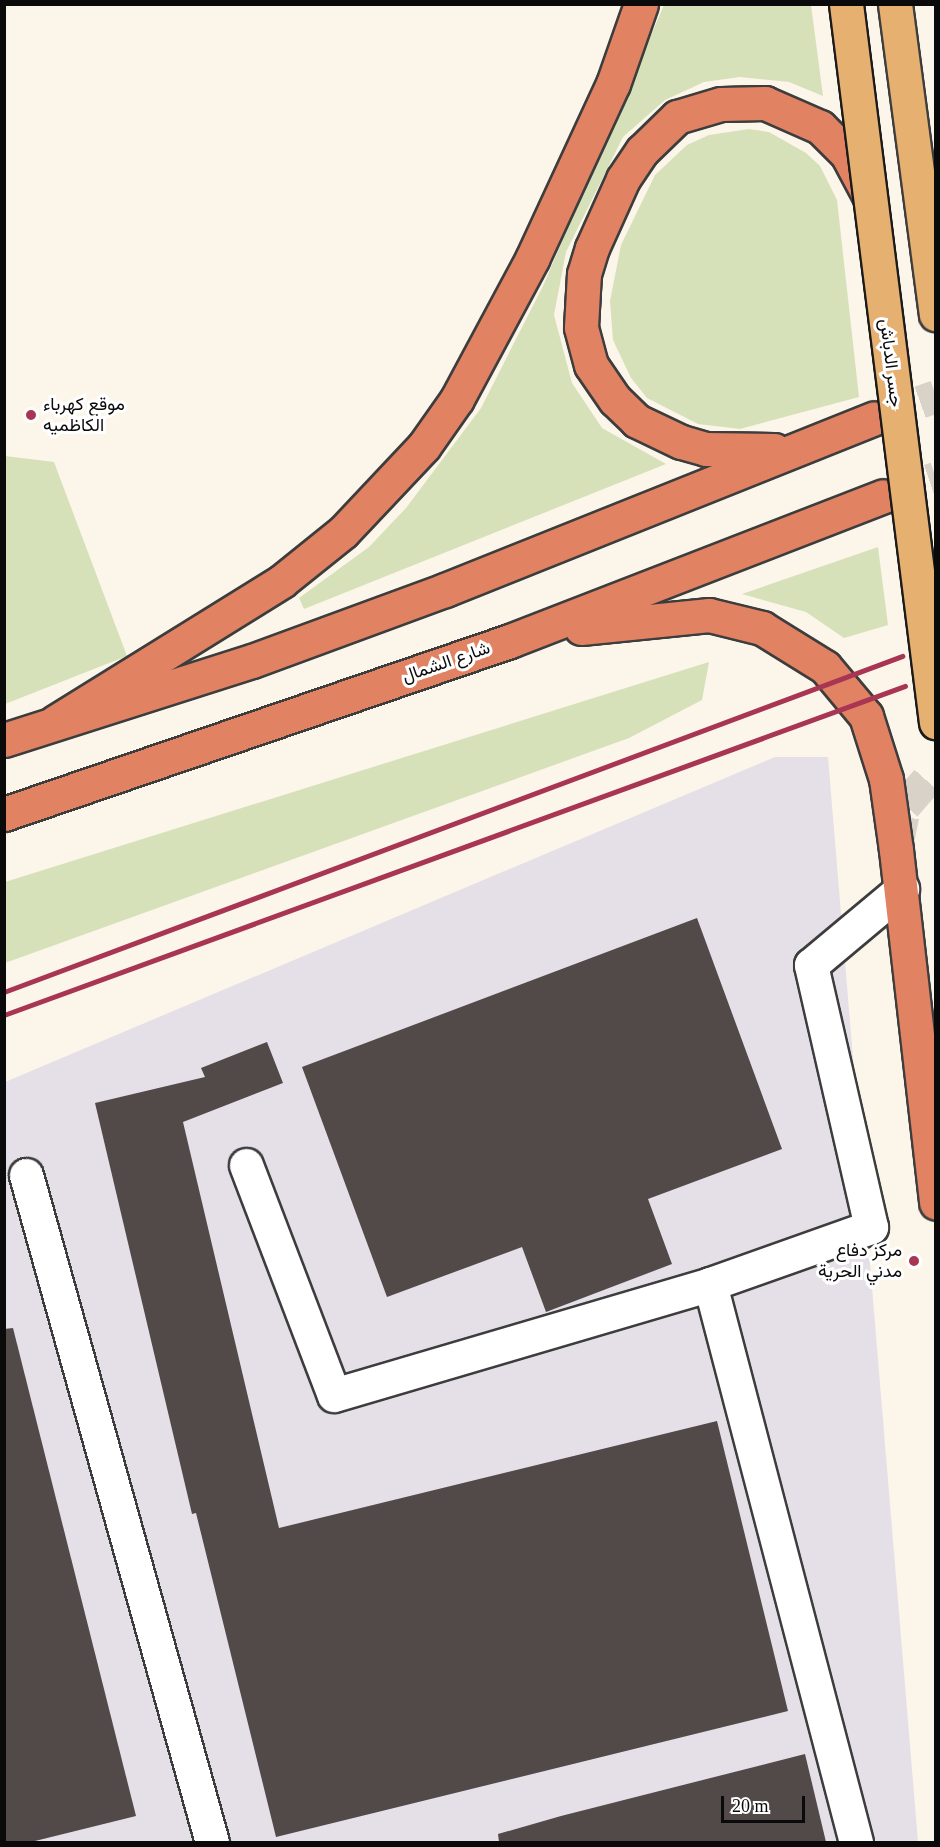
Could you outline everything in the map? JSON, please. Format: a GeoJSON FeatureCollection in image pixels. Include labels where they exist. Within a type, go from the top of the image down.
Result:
{"type":"FeatureCollection","features":[{"type":"Feature","properties":{"kind":"highway"},"geometry":{"type":"LineString","coordinates":[[55,722],[282,581],[343,532],[424,446],[472,372],[532,259],[613,84],[641,4]]}},
{"type":"Feature","properties":{"kind":"highway"},"geometry":{"type":"LineString","coordinates":[[810,444],[742,452],[681,442],[637,421],[599,379],[581,327],[584,274],[623,179],[642,151],[677,117],[742,101],[782,108],[820,128],[840,144],[870,198]]}},
{"type":"Feature","properties":{"kind":"highway"},"geometry":{"type":"LineString","coordinates":[[4,740],[252,661],[446,590],[874,418]]}},
{"type":"Feature","properties":{"kind":"highway","name":"شارع الشمال"},"geometry":{"type":"LineString","coordinates":[[4,814],[510,641],[883,496]]}},
{"type":"Feature","properties":{"kind":"highway"},"geometry":{"type":"LineString","coordinates":[[510,641],[636,620],[709,615],[762,628],[793,644],[838,680],[866,716],[886,779],[902,889],[936,1203]]}},
{"type":"Feature","properties":{"kind":"main road","name":"جسر الدباش"},"geometry":{"type":"LineString","coordinates":[[846,4],[936,722]]}},
{"type":"Feature","properties":{"kind":"main road"},"geometry":{"type":"LineString","coordinates":[[895,4],[936,314]]}},
{"type":"Feature","properties":{"kind":"lane"},"geometry":{"type":"LineString","coordinates":[[246,1165],[334,1395],[710,1284],[871,1227],[811,964],[902,889]]}},
{"type":"Feature","properties":{"kind":"lane"},"geometry":{"type":"LineString","coordinates":[[26,1175],[212,1842]]}},
{"type":"Feature","properties":{"kind":"lane"},"geometry":{"type":"LineString","coordinates":[[710,1284],[856,1842]]}},
{"type":"Feature","properties":{"kind":"shaded area"},"geometry":{"type":"Polygon","coordinates":[[[775,757],[828,757],[918,1842],[5,1842],[5,1082],[775,757]]]}},
{"type":"Feature","properties":{"kind":"green space"},"geometry":{"type":"Polygon","coordinates":[[[664,5],[811,5],[823,96],[789,82],[740,77],[704,82],[665,100],[623,137],[566,252],[554,315],[572,383],[602,428],[666,464],[304,609],[299,598],[369,547],[406,508],[481,408],[543,286],[664,5]]]}},
{"type":"Feature","properties":{"kind":"green space"},"geometry":{"type":"Polygon","coordinates":[[[749,129],[769,132],[806,153],[820,166],[837,200],[859,397],[740,429],[698,424],[647,398],[631,378],[613,340],[610,301],[621,245],[655,175],[687,145],[709,135],[749,129]]]}},
{"type":"Feature","properties":{"kind":"green space"},"geometry":{"type":"Polygon","coordinates":[[[5,456],[54,462],[127,656],[5,704],[5,456]]]}},
{"type":"Feature","properties":{"kind":"green space"},"geometry":{"type":"Polygon","coordinates":[[[878,547],[888,625],[844,638],[806,612],[742,594],[878,547]]]}},
{"type":"Feature","properties":{"kind":"green space"},"geometry":{"type":"Polygon","coordinates":[[[709,662],[702,700],[629,738],[5,963],[5,882],[709,662]]]}},
{"type":"Feature","properties":{"kind":"building"},"geometry":{"type":"Polygon","coordinates":[[[697,918],[782,1149],[648,1199],[672,1264],[546,1312],[522,1247],[387,1297],[302,1067],[697,918]]]}},
{"type":"Feature","properties":{"kind":"building"},"geometry":{"type":"Polygon","coordinates":[[[267,1042],[283,1083],[183,1122],[279,1528],[717,1421],[788,1711],[276,1837],[196,1513],[192,1514],[95,1103],[205,1077],[201,1068],[267,1042]]]}},
{"type":"Feature","properties":{"kind":"building"},"geometry":{"type":"Polygon","coordinates":[[[13,1328],[136,1816],[31,1842],[4,1842],[4,1329],[13,1328]]]}},
{"type":"Feature","properties":{"kind":"building"},"geometry":{"type":"Polygon","coordinates":[[[805,1754],[826,1842],[499,1842],[498,1834],[805,1754]]]}},
{"type":"Feature","properties":{"kind":"tunnel"},"geometry":{"type":"LineString","coordinates":[[874,418],[936,396]]}},
{"type":"Feature","properties":{"kind":"tunnel"},"geometry":{"type":"LineString","coordinates":[[883,496],[936,478]]}},
{"type":"Feature","properties":{"kind":"tunnel"},"geometry":{"type":"LineString","coordinates":[[896,848],[905,805],[936,770]]}},
{"type":"Feature","properties":{"kind":"railway"},"geometry":{"type":"LineString","coordinates":[[4,992],[902,656]]}},
{"type":"Feature","properties":{"kind":"railway"},"geometry":{"type":"LineString","coordinates":[[4,1015],[905,686]]}},
{"type":"Feature","properties":{"kind":"place","name":"موقع كهرباء الكاظميه"},"geometry":{"type":"Point","coordinates":[31,415]}},
{"type":"Feature","properties":{"kind":"place","name":"مركز دفاع مدني الحرية"},"geometry":{"type":"Point","coordinates":[914,1261]}}]}
